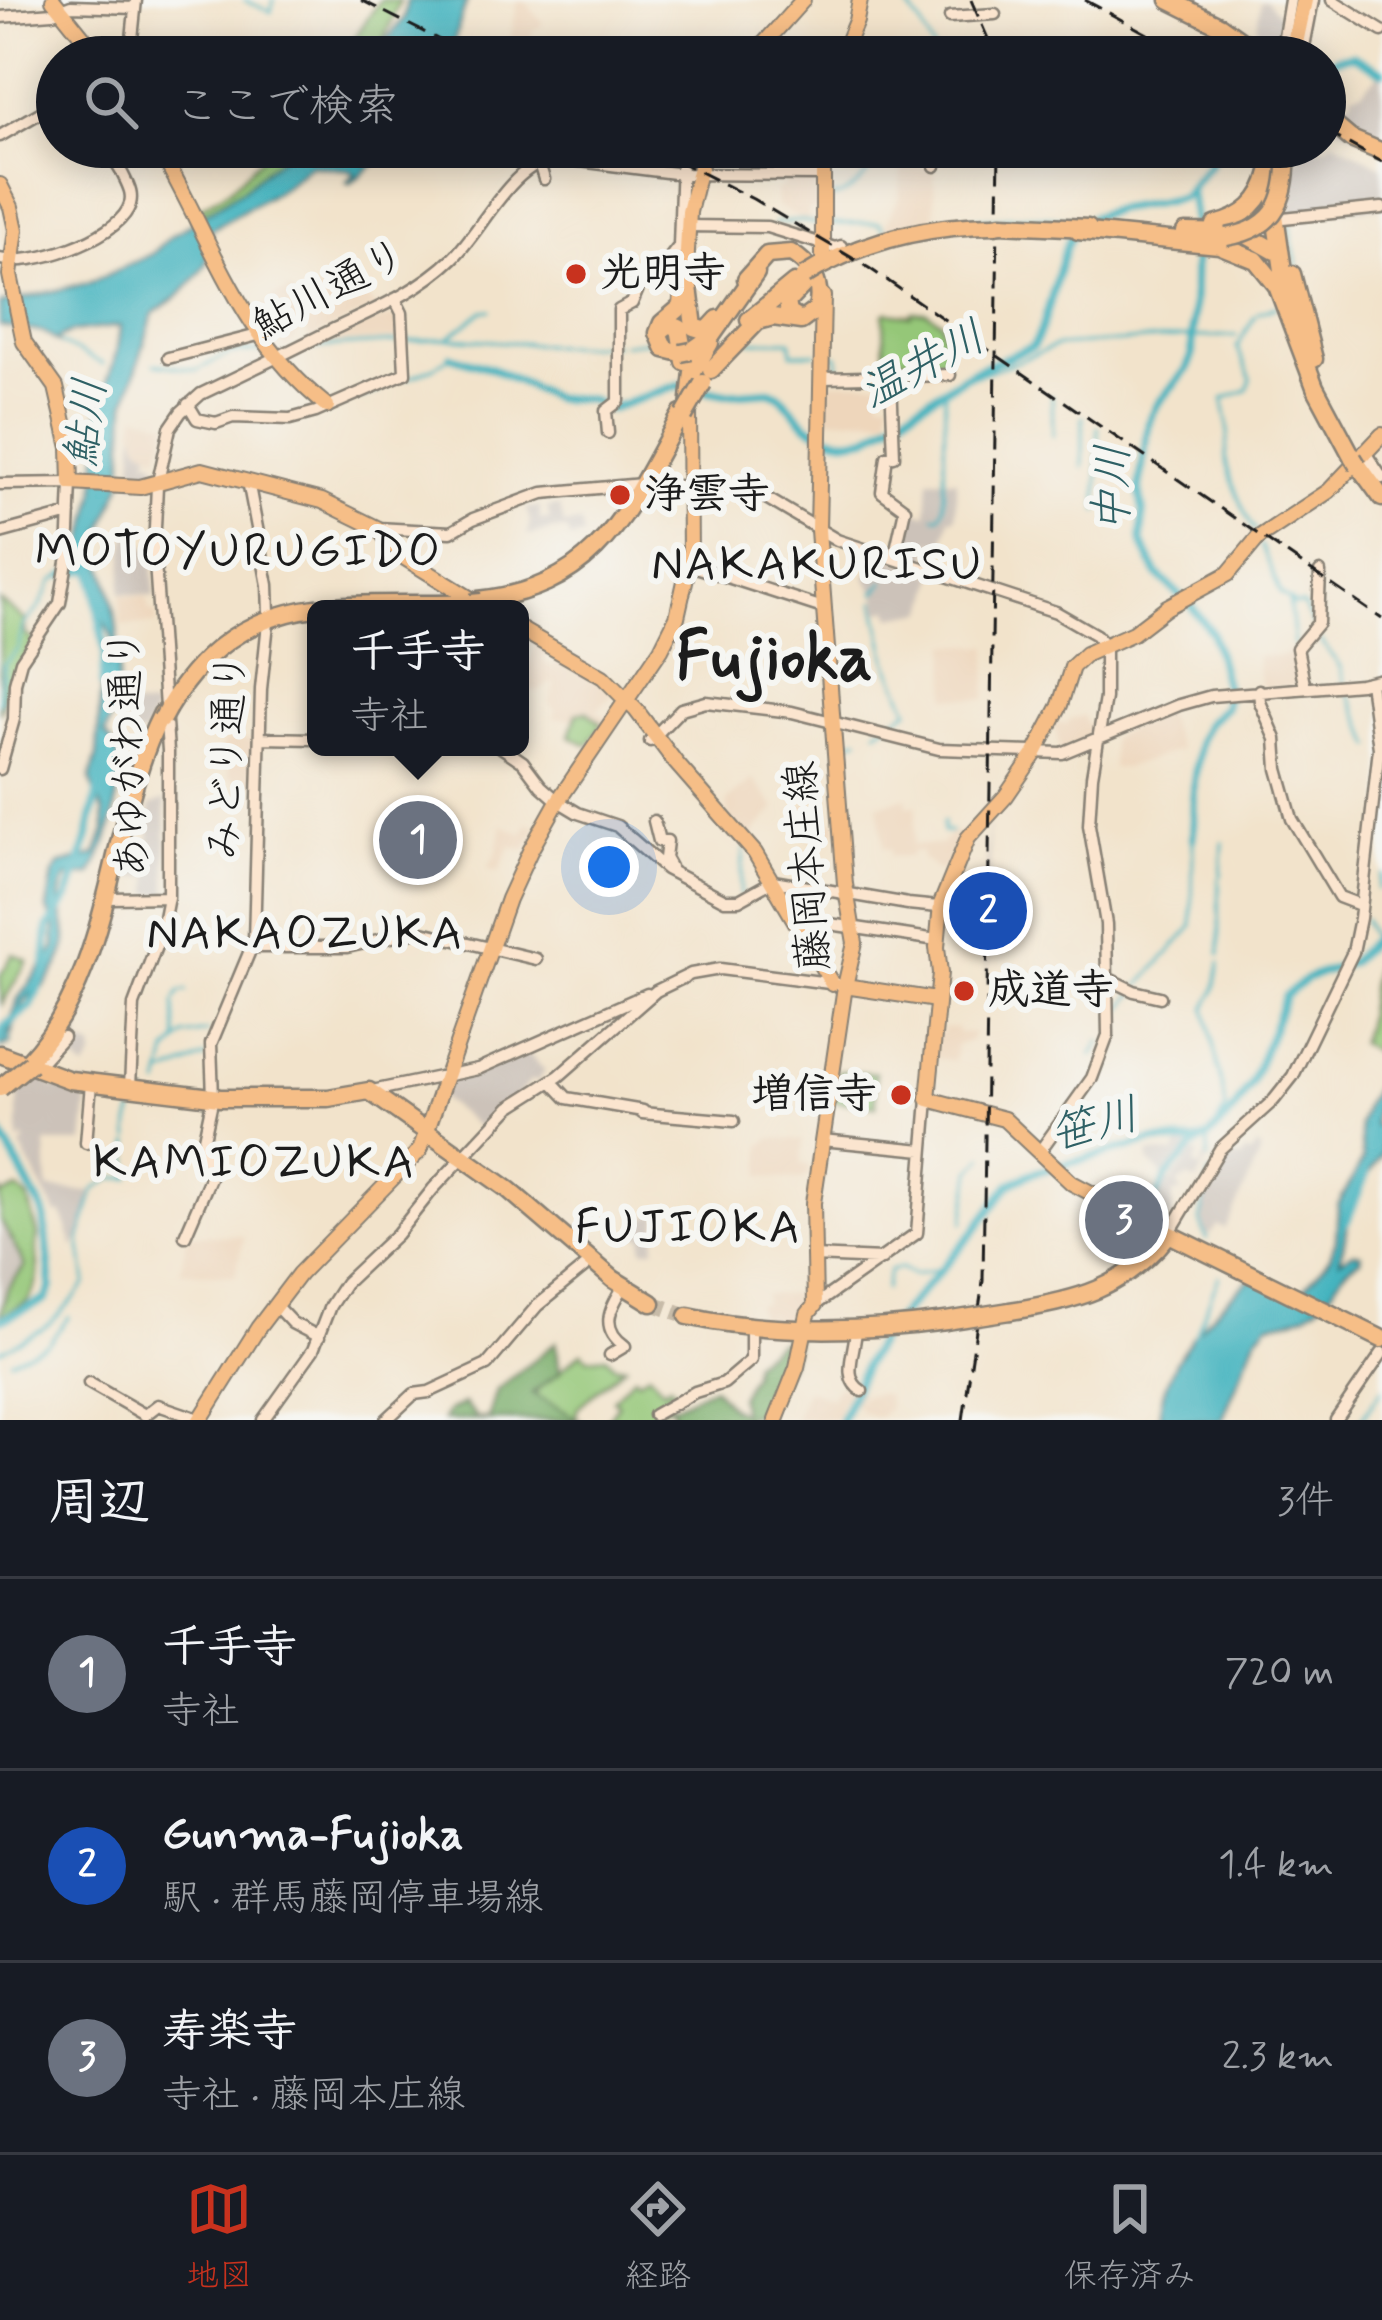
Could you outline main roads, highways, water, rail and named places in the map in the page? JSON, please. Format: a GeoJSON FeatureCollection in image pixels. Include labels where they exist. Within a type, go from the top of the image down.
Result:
{"type":"FeatureCollection","features":[{"type":"Feature","properties":{"kind":"highway"},"geometry":{"type":"LineString","coordinates":[[1169,0],[1235,36]]}},
{"type":"Feature","properties":{"kind":"highway"},"geometry":{"type":"LineString","coordinates":[[1297,36],[1303,0]]}},
{"type":"Feature","properties":{"kind":"highway"},"geometry":{"type":"LineString","coordinates":[[1346,135],[1382,152]]}},
{"type":"Feature","properties":{"kind":"highway"},"geometry":{"type":"LineString","coordinates":[[1121,232],[1186,229],[1239,216],[1265,188],[1271,168]]}},
{"type":"Feature","properties":{"kind":"highway"},"geometry":{"type":"LineString","coordinates":[[1278,168],[1285,285],[1300,343],[1326,407],[1365,469]]}},
{"type":"Feature","properties":{"kind":"highway"},"geometry":{"type":"LineString","coordinates":[[691,373],[756,258],[782,254],[822,257],[944,227],[1226,237],[1253,230],[1274,213],[1284,193],[1280,168]]}},
{"type":"Feature","properties":{"kind":"highway"},"geometry":{"type":"LineString","coordinates":[[1279,218],[1300,327],[1318,380],[1365,469]]}},
{"type":"Feature","properties":{"kind":"highway"},"geometry":{"type":"LineString","coordinates":[[1121,232],[1233,231],[1259,239],[1275,251]]}},
{"type":"Feature","properties":{"kind":"highway"},"geometry":{"type":"LineString","coordinates":[[1121,232],[1220,245],[1260,264],[1277,286],[1315,387],[1365,469]]}},
{"type":"Feature","properties":{"kind":"highway"},"geometry":{"type":"LineString","coordinates":[[741,328],[816,269],[885,241]]}},
{"type":"Feature","properties":{"kind":"highway"},"geometry":{"type":"LineString","coordinates":[[685,271],[697,330],[709,330],[767,255],[791,253],[804,262],[815,278],[817,309],[801,321],[758,320],[691,373]]}},
{"type":"Feature","properties":{"kind":"highway"},"geometry":{"type":"LineString","coordinates":[[691,373],[788,280],[790,270],[782,254]]}},
{"type":"Feature","properties":{"kind":"highway"},"geometry":{"type":"LineString","coordinates":[[695,305],[698,314],[716,327],[731,330],[766,295],[769,287],[764,270],[782,254]]}},
{"type":"Feature","properties":{"kind":"highway"},"geometry":{"type":"LineString","coordinates":[[489,600],[550,581],[608,541],[644,493],[685,413],[691,373],[741,287],[771,255],[785,254],[797,260],[812,277],[818,299],[812,313],[799,319],[789,313],[787,302],[816,269]]}},
{"type":"Feature","properties":{"kind":"highway"},"geometry":{"type":"LineString","coordinates":[[691,373],[816,269]]}},
{"type":"Feature","properties":{"kind":"highway"},"geometry":{"type":"LineString","coordinates":[[685,271],[682,306],[662,323],[658,333],[665,349],[691,373]]}},
{"type":"Feature","properties":{"kind":"highway"},"geometry":{"type":"LineString","coordinates":[[1291,273],[1314,359],[1343,433]]}},
{"type":"Feature","properties":{"kind":"highway"},"geometry":{"type":"LineString","coordinates":[[333,600],[373,600]]}},
{"type":"Feature","properties":{"kind":"highway"},"geometry":{"type":"LineString","coordinates":[[0,1086],[55,1028],[77,985],[140,766],[166,712],[213,650],[250,624],[307,606]]}},
{"type":"Feature","properties":{"kind":"highway"},"geometry":{"type":"LineString","coordinates":[[22,1061],[91,1083],[213,1097],[328,1098],[369,1091],[464,1157],[624,1286],[652,1303]]}},
{"type":"Feature","properties":{"kind":"highway"},"geometry":{"type":"LineString","coordinates":[[688,1316],[856,1328],[946,1321],[1076,1300],[1124,1275],[1168,1234],[1382,1339]]}},
{"type":"Feature","properties":{"kind":"main road"},"geometry":{"type":"LineString","coordinates":[[769,36],[801,0]]}},
{"type":"Feature","properties":{"kind":"main road"},"geometry":{"type":"LineString","coordinates":[[850,36],[860,0]]}},
{"type":"Feature","properties":{"kind":"main road"},"geometry":{"type":"LineString","coordinates":[[58,4],[83,36]]}},
{"type":"Feature","properties":{"kind":"main road"},"geometry":{"type":"LineString","coordinates":[[169,168],[258,335],[274,358],[327,406]]}},
{"type":"Feature","properties":{"kind":"main road"},"geometry":{"type":"LineString","coordinates":[[200,1420],[274,1305],[311,1260],[413,1160],[506,898],[557,800],[666,634],[681,598],[688,564],[691,373],[684,225],[694,168]]}},
{"type":"Feature","properties":{"kind":"main road","name":"藤岡本庄線"},"geometry":{"type":"LineString","coordinates":[[823,168],[816,269],[824,378],[818,530],[847,895],[854,928],[854,950],[838,985],[936,1000]]}},
{"type":"Feature","properties":{"kind":"main road"},"geometry":{"type":"LineString","coordinates":[[0,185],[16,230],[6,260],[23,341],[56,385],[72,483],[129,487],[196,470],[327,503],[377,528],[405,558],[472,600]]}},
{"type":"Feature","properties":{"kind":"main road"},"geometry":{"type":"LineString","coordinates":[[685,413],[690,486]]}},
{"type":"Feature","properties":{"kind":"main road"},"geometry":{"type":"LineString","coordinates":[[1168,1234],[1081,1189],[1000,1117],[928,1099],[940,973],[940,909],[968,838],[1006,796],[1034,755],[1060,705],[1072,667],[1086,654],[1133,634],[1182,598],[1230,572],[1258,538],[1365,469],[1382,435]]}},
{"type":"Feature","properties":{"kind":"main road"},"geometry":{"type":"LineString","coordinates":[[529,634],[596,673],[626,698],[653,739],[755,854],[838,985],[813,1206],[815,1305],[776,1420]]}},
{"type":"Feature","properties":{"kind":"water"},"geometry":{"type":"Polygon","coordinates":[[[407,0],[467,0],[456,36],[390,36],[404,18],[407,0]]]}},
{"type":"Feature","properties":{"kind":"water"},"geometry":{"type":"Polygon","coordinates":[[[268,168],[307,168],[287,185],[212,229],[200,273],[153,314],[126,404],[123,481],[96,547],[110,590],[118,640],[117,690],[105,734],[117,749],[114,814],[91,875],[67,878],[63,887],[66,944],[61,961],[44,987],[24,1003],[10,1044],[2,1048],[18,999],[55,948],[55,923],[47,909],[53,874],[60,864],[96,855],[105,830],[104,813],[90,779],[97,756],[101,683],[113,653],[112,637],[101,616],[97,588],[83,551],[96,490],[99,440],[93,431],[120,326],[72,332],[58,338],[59,343],[43,332],[0,326],[0,304],[91,282],[152,254],[268,168]]]}},
{"type":"Feature","properties":{"kind":"water"},"geometry":{"type":"Polygon","coordinates":[[[334,168],[369,168],[350,184],[355,174],[334,168]]]}},
{"type":"Feature","properties":{"kind":"water"},"geometry":{"type":"Polygon","coordinates":[[[1382,1075],[1374,1125],[1382,1127],[1382,1154],[1353,1199],[1340,1260],[1354,1252],[1361,1254],[1360,1259],[1314,1308],[1269,1323],[1256,1338],[1222,1420],[1159,1420],[1168,1378],[1178,1359],[1234,1293],[1250,1279],[1305,1295],[1306,1286],[1330,1257],[1338,1205],[1363,1160],[1359,1125],[1382,1075]]]}},
{"type":"Feature","properties":{"kind":"waterway"},"geometry":{"type":"LineString","coordinates":[[244,0],[271,12],[274,0]]}},
{"type":"Feature","properties":{"kind":"waterway"},"geometry":{"type":"LineString","coordinates":[[903,0],[927,36]]}},
{"type":"Feature","properties":{"kind":"waterway","name":"温井川"},"geometry":{"type":"LineString","coordinates":[[1346,56],[1382,71]]}},
{"type":"Feature","properties":{"kind":"waterway"},"geometry":{"type":"LineString","coordinates":[[827,197],[846,193],[870,168]]}},
{"type":"Feature","properties":{"kind":"waterway","name":"温井川"},"geometry":{"type":"LineString","coordinates":[[451,356],[491,368],[553,398],[588,399],[609,409],[679,385],[726,394],[770,391],[827,436],[867,437],[975,370],[1032,347],[1067,246],[1081,224],[1105,212],[1182,197],[1206,168]]}},
{"type":"Feature","properties":{"kind":"waterway","name":"中川"},"geometry":{"type":"LineString","coordinates":[[1190,191],[1195,230]]}},
{"type":"Feature","properties":{"kind":"waterway"},"geometry":{"type":"LineString","coordinates":[[936,220],[1072,219]]}},
{"type":"Feature","properties":{"kind":"waterway"},"geometry":{"type":"LineString","coordinates":[[1290,220],[1292,241]]}},
{"type":"Feature","properties":{"kind":"waterway"},"geometry":{"type":"LineString","coordinates":[[775,223],[818,224]]}},
{"type":"Feature","properties":{"kind":"waterway"},"geometry":{"type":"LineString","coordinates":[[828,224],[880,223],[884,230]]}},
{"type":"Feature","properties":{"kind":"waterway"},"geometry":{"type":"LineString","coordinates":[[1292,244],[1298,269]]}},
{"type":"Feature","properties":{"kind":"waterway","name":"中川"},"geometry":{"type":"LineString","coordinates":[[1193,838],[1200,739],[1206,725],[1225,707],[1226,689],[1212,633],[1157,574],[1141,541],[1139,489],[1149,421],[1192,356],[1195,245]]}},
{"type":"Feature","properties":{"kind":"waterway"},"geometry":{"type":"LineString","coordinates":[[1301,278],[1312,320]]}},
{"type":"Feature","properties":{"kind":"waterway"},"geometry":{"type":"LineString","coordinates":[[1258,313],[1276,306]]}},
{"type":"Feature","properties":{"kind":"waterway"},"geometry":{"type":"LineString","coordinates":[[449,337],[491,310]]}},
{"type":"Feature","properties":{"kind":"waterway"},"geometry":{"type":"LineString","coordinates":[[1255,316],[1237,347],[1251,379],[1247,390],[1223,399],[1227,465],[1255,530]]}},
{"type":"Feature","properties":{"kind":"waterway"},"geometry":{"type":"LineString","coordinates":[[1196,337],[1236,336]]}},
{"type":"Feature","properties":{"kind":"waterway"},"geometry":{"type":"LineString","coordinates":[[1016,362],[1056,346],[1190,337]]}},
{"type":"Feature","properties":{"kind":"waterway"},"geometry":{"type":"LineString","coordinates":[[406,341],[451,338],[560,346]]}},
{"type":"Feature","properties":{"kind":"waterway"},"geometry":{"type":"LineString","coordinates":[[622,344],[652,340]]}},
{"type":"Feature","properties":{"kind":"waterway"},"geometry":{"type":"LineString","coordinates":[[750,341],[763,341]]}},
{"type":"Feature","properties":{"kind":"waterway"},"geometry":{"type":"LineString","coordinates":[[766,341],[791,341],[792,353]]}},
{"type":"Feature","properties":{"kind":"waterway"},"geometry":{"type":"LineString","coordinates":[[305,348],[397,342]]}},
{"type":"Feature","properties":{"kind":"waterway"},"geometry":{"type":"LineString","coordinates":[[60,343],[103,364]]}},
{"type":"Feature","properties":{"kind":"waterway"},"geometry":{"type":"LineString","coordinates":[[563,346],[615,344]]}},
{"type":"Feature","properties":{"kind":"waterway"},"geometry":{"type":"LineString","coordinates":[[155,364],[197,370],[231,353],[262,351]]}},
{"type":"Feature","properties":{"kind":"waterway"},"geometry":{"type":"LineString","coordinates":[[794,353],[816,353]]}},
{"type":"Feature","properties":{"kind":"waterway"},"geometry":{"type":"LineString","coordinates":[[830,355],[838,356],[839,375]]}},
{"type":"Feature","properties":{"kind":"waterway","name":"温井川"},"geometry":{"type":"LineString","coordinates":[[437,365],[451,356]]}},
{"type":"Feature","properties":{"kind":"waterway"},"geometry":{"type":"LineString","coordinates":[[970,377],[1013,363]]}},
{"type":"Feature","properties":{"kind":"waterway"},"geometry":{"type":"LineString","coordinates":[[408,378],[435,367]]}},
{"type":"Feature","properties":{"kind":"waterway"},"geometry":{"type":"LineString","coordinates":[[360,398],[379,391]]}},
{"type":"Feature","properties":{"kind":"waterway"},"geometry":{"type":"LineString","coordinates":[[935,516],[944,507],[945,391]]}},
{"type":"Feature","properties":{"kind":"waterway"},"geometry":{"type":"LineString","coordinates":[[1052,396],[1053,436]]}},
{"type":"Feature","properties":{"kind":"waterway"},"geometry":{"type":"LineString","coordinates":[[1083,417],[1083,467]]}},
{"type":"Feature","properties":{"kind":"waterway"},"geometry":{"type":"LineString","coordinates":[[1098,427],[1098,511]]}},
{"type":"Feature","properties":{"kind":"waterway"},"geometry":{"type":"LineString","coordinates":[[1261,545],[1281,594],[1289,600],[1294,645]]}},
{"type":"Feature","properties":{"kind":"waterway"},"geometry":{"type":"LineString","coordinates":[[66,575],[93,568]]}},
{"type":"Feature","properties":{"kind":"waterway"},"geometry":{"type":"LineString","coordinates":[[93,575],[105,654],[102,685]]}},
{"type":"Feature","properties":{"kind":"waterway"},"geometry":{"type":"LineString","coordinates":[[0,703],[4,664],[18,649],[23,626],[61,576]]}},
{"type":"Feature","properties":{"kind":"waterway"},"geometry":{"type":"LineString","coordinates":[[875,593],[884,582]]}},
{"type":"Feature","properties":{"kind":"waterway"},"geometry":{"type":"LineString","coordinates":[[1291,601],[1303,605],[1313,625]]}},
{"type":"Feature","properties":{"kind":"waterway"},"geometry":{"type":"LineString","coordinates":[[875,602],[887,657]]}},
{"type":"Feature","properties":{"kind":"waterway"},"geometry":{"type":"LineString","coordinates":[[1321,641],[1340,667],[1344,682]]}},
{"type":"Feature","properties":{"kind":"waterway"},"geometry":{"type":"LineString","coordinates":[[877,731],[909,710],[887,660]]}},
{"type":"Feature","properties":{"kind":"waterway"},"geometry":{"type":"LineString","coordinates":[[1346,688],[1373,746]]}},
{"type":"Feature","properties":{"kind":"waterway"},"geometry":{"type":"LineString","coordinates":[[843,744],[859,738]]}},
{"type":"Feature","properties":{"kind":"waterway"},"geometry":{"type":"LineString","coordinates":[[810,774],[823,759]]}},
{"type":"Feature","properties":{"kind":"waterway"},"geometry":{"type":"LineString","coordinates":[[45,966],[48,928],[68,898],[98,789]]}},
{"type":"Feature","properties":{"kind":"waterway"},"geometry":{"type":"LineString","coordinates":[[943,822],[943,832],[950,832]]}},
{"type":"Feature","properties":{"kind":"waterway"},"geometry":{"type":"LineString","coordinates":[[1139,986],[1192,927],[1193,838]]}},
{"type":"Feature","properties":{"kind":"waterway","name":"中川"},"geometry":{"type":"LineString","coordinates":[[1221,876],[1223,842]]}},
{"type":"Feature","properties":{"kind":"waterway"},"geometry":{"type":"LineString","coordinates":[[740,895],[744,850]]}},
{"type":"Feature","properties":{"kind":"waterway"},"geometry":{"type":"LineString","coordinates":[[1378,889],[1382,875]]}},
{"type":"Feature","properties":{"kind":"waterway","name":"中川"},"geometry":{"type":"LineString","coordinates":[[1219,879],[1220,955]]}},
{"type":"Feature","properties":{"kind":"waterway"},"geometry":{"type":"LineString","coordinates":[[717,911],[732,904]]}},
{"type":"Feature","properties":{"kind":"waterway"},"geometry":{"type":"LineString","coordinates":[[1364,919],[1370,934]]}},
{"type":"Feature","properties":{"kind":"waterway","name":"笹川"},"geometry":{"type":"LineString","coordinates":[[841,1420],[881,1337],[1010,1184],[1032,1173],[1154,1141],[1208,1138],[1251,1084],[1285,996],[1306,979],[1351,962],[1382,930]]}},
{"type":"Feature","properties":{"kind":"waterway","name":"中川"},"geometry":{"type":"LineString","coordinates":[[1218,1122],[1226,1108],[1206,1008],[1220,963]]}},
{"type":"Feature","properties":{"kind":"waterway"},"geometry":{"type":"LineString","coordinates":[[0,1041],[5,1026],[31,1006],[42,981]]}},
{"type":"Feature","properties":{"kind":"waterway"},"geometry":{"type":"LineString","coordinates":[[176,999],[187,991]]}},
{"type":"Feature","properties":{"kind":"waterway"},"geometry":{"type":"LineString","coordinates":[[1114,1019],[1134,994]]}},
{"type":"Feature","properties":{"kind":"waterway"},"geometry":{"type":"LineString","coordinates":[[160,1086],[168,1052],[178,1041],[174,1002]]}},
{"type":"Feature","properties":{"kind":"waterway"},"geometry":{"type":"LineString","coordinates":[[169,1052],[184,1036],[207,1032]]}},
{"type":"Feature","properties":{"kind":"waterway"},"geometry":{"type":"LineString","coordinates":[[1092,1056],[1100,1042]]}},
{"type":"Feature","properties":{"kind":"waterway"},"geometry":{"type":"LineString","coordinates":[[164,1075],[206,1057]]}},
{"type":"Feature","properties":{"kind":"waterway"},"geometry":{"type":"LineString","coordinates":[[130,1139],[132,1115],[147,1096]]}},
{"type":"Feature","properties":{"kind":"waterway","name":"鮎川"},"geometry":{"type":"LineString","coordinates":[[0,1132],[44,1213],[51,1287],[45,1300],[0,1320]]}},
{"type":"Feature","properties":{"kind":"waterway","name":"笹川"},"geometry":{"type":"LineString","coordinates":[[1195,1147],[1207,1138]]}},
{"type":"Feature","properties":{"kind":"waterway"},"geometry":{"type":"LineString","coordinates":[[1208,1138],[1208,1159]]}},
{"type":"Feature","properties":{"kind":"waterway","name":"鮎川"},"geometry":{"type":"LineString","coordinates":[[0,1146],[5,1143]]}},
{"type":"Feature","properties":{"kind":"waterway"},"geometry":{"type":"LineString","coordinates":[[38,1331],[86,1283],[80,1240],[94,1190],[113,1178],[130,1178],[130,1143]]}},
{"type":"Feature","properties":{"kind":"waterway"},"geometry":{"type":"LineString","coordinates":[[1167,1176],[1193,1148]]}},
{"type":"Feature","properties":{"kind":"waterway"},"geometry":{"type":"LineString","coordinates":[[964,1222],[972,1171],[984,1157]]}},
{"type":"Feature","properties":{"kind":"waterway"},"geometry":{"type":"LineString","coordinates":[[1207,1239],[1200,1221],[1210,1173]]}},
{"type":"Feature","properties":{"kind":"waterway"},"geometry":{"type":"LineString","coordinates":[[1347,1221],[1366,1174]]}},
{"type":"Feature","properties":{"kind":"waterway"},"geometry":{"type":"LineString","coordinates":[[1145,1219],[1166,1178]]}},
{"type":"Feature","properties":{"kind":"waterway"},"geometry":{"type":"LineString","coordinates":[[1137,1257],[1144,1226]]}},
{"type":"Feature","properties":{"kind":"waterway"},"geometry":{"type":"LineString","coordinates":[[885,1289],[889,1271],[901,1268],[914,1275],[939,1269]]}},
{"type":"Feature","properties":{"kind":"waterway"},"geometry":{"type":"LineString","coordinates":[[1193,1341],[1219,1276]]}},
{"type":"Feature","properties":{"kind":"waterway"},"geometry":{"type":"LineString","coordinates":[[49,1342],[69,1317]]}},
{"type":"Feature","properties":{"kind":"waterway"},"geometry":{"type":"LineString","coordinates":[[0,1351],[36,1332]]}},
{"type":"Feature","properties":{"kind":"waterway"},"geometry":{"type":"LineString","coordinates":[[11,1360],[46,1344]]}},
{"type":"Feature","properties":{"kind":"waterway"},"geometry":{"type":"LineString","coordinates":[[1361,1420],[1382,1389]]}},
{"type":"Feature","properties":{"kind":"tunnel"},"geometry":{"type":"LineString","coordinates":[[652,1303],[688,1316]]}},
{"type":"Feature","properties":{"kind":"railway"},"geometry":{"type":"LineString","coordinates":[[361,0],[432,36]]}},
{"type":"Feature","properties":{"kind":"railway"},"geometry":{"type":"LineString","coordinates":[[971,0],[987,36]]}},
{"type":"Feature","properties":{"kind":"railway"},"geometry":{"type":"LineString","coordinates":[[1085,0],[1151,36]]}},
{"type":"Feature","properties":{"kind":"railway"},"geometry":{"type":"LineString","coordinates":[[1346,142],[1382,162]]}},
{"type":"Feature","properties":{"kind":"railway"},"geometry":{"type":"LineString","coordinates":[[692,168],[869,268],[1382,619]]}},
{"type":"Feature","properties":{"kind":"railway"},"geometry":{"type":"LineString","coordinates":[[963,1420],[983,1281],[999,168]]}},
{"type":"Feature","properties":{"kind":"place","name":"光明寺"},"geometry":{"type":"Point","coordinates":[576,274]}},
{"type":"Feature","properties":{"kind":"place","name":"浄雲寺"},"geometry":{"type":"Point","coordinates":[620,495]}},
{"type":"Feature","properties":{"kind":"place","name":"千手寺"},"geometry":{"type":"Point","coordinates":[418,840]}},
{"type":"Feature","properties":{"kind":"place","name":"Gunma-Fujioka"},"geometry":{"type":"Point","coordinates":[988,911]}},
{"type":"Feature","properties":{"kind":"place","name":"成道寺"},"geometry":{"type":"Point","coordinates":[964,991]}},
{"type":"Feature","properties":{"kind":"place","name":"増信寺"},"geometry":{"type":"Point","coordinates":[901,1095]}},
{"type":"Feature","properties":{"kind":"place","name":"寿楽寺"},"geometry":{"type":"Point","coordinates":[1124,1220]}},
{"type":"Feature","properties":{"kind":"district","name":"MOTOYURUGIDO"},"geometry":{"type":"Point","coordinates":[239,552]}},
{"type":"Feature","properties":{"kind":"district","name":"NAKAKURISU"},"geometry":{"type":"Point","coordinates":[818,565]}},
{"type":"Feature","properties":{"kind":"district","name":"Fujioka"},"geometry":{"type":"Point","coordinates":[774,660]}},
{"type":"Feature","properties":{"kind":"district","name":"NAKAOZUKA"},"geometry":{"type":"Point","coordinates":[306,934]}},
{"type":"Feature","properties":{"kind":"district","name":"KAMIOZUKA"},"geometry":{"type":"Point","coordinates":[255,1163]}},
{"type":"Feature","properties":{"kind":"district","name":"FUJIOKA"},"geometry":{"type":"Point","coordinates":[689,1228]}}]}
